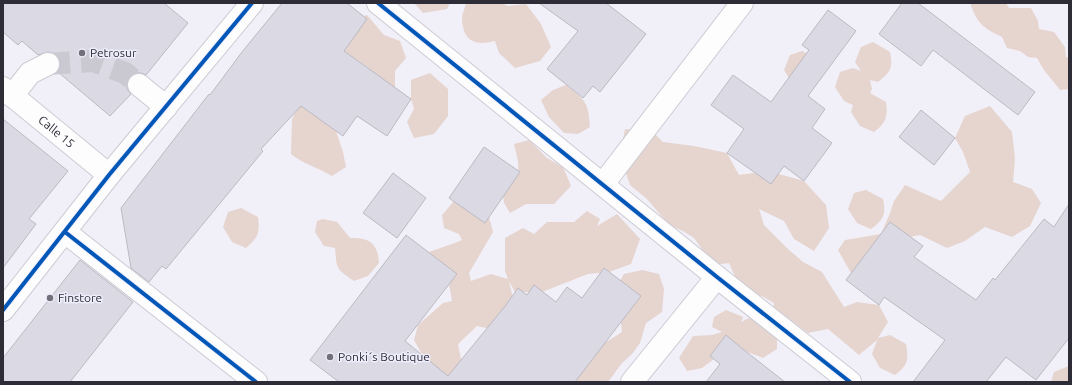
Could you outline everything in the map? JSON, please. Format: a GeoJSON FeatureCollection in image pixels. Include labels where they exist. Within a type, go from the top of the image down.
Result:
{"type":"FeatureCollection","features":[{"type":"Feature","properties":{"kind":"street"},"geometry":{"type":"LineString","coordinates":[[3,310],[109,175],[252,3]]}},
{"type":"Feature","properties":{"kind":"street"},"geometry":{"type":"LineString","coordinates":[[378,3],[717,277],[850,382]]}},
{"type":"Feature","properties":{"kind":"street"},"geometry":{"type":"LineString","coordinates":[[603,184],[742,3]]}},
{"type":"Feature","properties":{"kind":"street"},"geometry":{"type":"LineString","coordinates":[[8,92],[30,73],[48,64]]}},
{"type":"Feature","properties":{"kind":"street"},"geometry":{"type":"LineString","coordinates":[[139,84],[166,107]]}},
{"type":"Feature","properties":{"kind":"street","name":"Calle 15"},"geometry":{"type":"LineString","coordinates":[[8,92],[109,175]]}},
{"type":"Feature","properties":{"kind":"street"},"geometry":{"type":"LineString","coordinates":[[65,232],[256,382]]}},
{"type":"Feature","properties":{"kind":"street"},"geometry":{"type":"LineString","coordinates":[[632,382],[717,277]]}},
{"type":"Feature","properties":{"kind":"shaded area"},"geometry":{"type":"Polygon","coordinates":[[[414,3],[450,3],[447,9],[423,13],[414,3]]]}},
{"type":"Feature","properties":{"kind":"shaded area"},"geometry":{"type":"Polygon","coordinates":[[[466,3],[502,3],[508,6],[526,4],[541,24],[551,47],[540,61],[515,68],[499,53],[495,41],[482,43],[476,42],[468,37],[463,27],[462,19],[466,3]]]}},
{"type":"Feature","properties":{"kind":"shaded area"},"geometry":{"type":"Polygon","coordinates":[[[970,3],[1006,3],[1009,8],[1031,8],[1038,21],[1039,29],[1054,32],[1065,47],[1066,57],[1069,58],[1069,89],[1060,90],[1044,70],[1037,58],[1028,57],[1020,51],[1007,48],[1002,37],[985,28],[978,20],[970,3]]]}},
{"type":"Feature","properties":{"kind":"shaded area"},"geometry":{"type":"Polygon","coordinates":[[[367,15],[384,35],[400,41],[406,58],[395,71],[395,87],[385,90],[376,82],[369,68],[357,60],[343,80],[333,122],[343,152],[346,167],[332,176],[301,161],[291,154],[292,119],[310,83],[356,19],[367,15]]]}},
{"type":"Feature","properties":{"kind":"shaded area"},"geometry":{"type":"Polygon","coordinates":[[[873,42],[890,52],[891,62],[890,69],[878,82],[870,80],[872,89],[870,93],[886,102],[887,107],[884,123],[874,132],[860,126],[851,112],[853,105],[844,101],[835,87],[840,72],[853,68],[861,71],[855,62],[861,47],[873,42]]]}},
{"type":"Feature","properties":{"kind":"shaded area"},"geometry":{"type":"Polygon","coordinates":[[[802,51],[819,60],[793,85],[784,70],[790,55],[802,51]]]}},
{"type":"Feature","properties":{"kind":"shaded area"},"geometry":{"type":"Polygon","coordinates":[[[430,73],[448,89],[448,116],[434,134],[414,138],[407,122],[414,109],[411,99],[411,80],[430,73]]]}},
{"type":"Feature","properties":{"kind":"shaded area"},"geometry":{"type":"Polygon","coordinates":[[[566,85],[582,98],[587,107],[590,127],[578,134],[564,133],[549,117],[541,100],[553,90],[566,85]]]}},
{"type":"Feature","properties":{"kind":"shaded area"},"geometry":{"type":"Polygon","coordinates":[[[990,106],[1012,132],[1015,159],[1013,182],[1032,189],[1041,203],[1030,226],[1012,237],[985,227],[965,241],[947,248],[920,235],[900,239],[851,273],[838,250],[845,240],[881,234],[894,201],[905,185],[941,201],[970,172],[963,152],[955,138],[965,116],[990,106]]]}},
{"type":"Feature","properties":{"kind":"shaded area"},"geometry":{"type":"Polygon","coordinates":[[[625,129],[653,132],[663,142],[694,146],[727,153],[739,175],[768,171],[804,181],[826,205],[829,228],[814,251],[794,239],[784,221],[759,209],[764,225],[803,262],[822,272],[844,307],[857,302],[879,305],[888,322],[878,338],[890,335],[906,344],[907,358],[903,368],[895,375],[880,368],[872,354],[877,340],[859,355],[828,329],[808,333],[788,318],[773,311],[774,303],[762,296],[745,299],[729,263],[713,265],[694,238],[669,225],[647,199],[630,185],[626,173],[631,164],[622,145],[625,129]]]}},
{"type":"Feature","properties":{"kind":"shaded area"},"geometry":{"type":"Polygon","coordinates":[[[529,140],[547,158],[563,167],[571,186],[554,204],[526,204],[510,213],[504,203],[502,189],[517,174],[518,159],[514,144],[529,140]]]}},
{"type":"Feature","properties":{"kind":"shaded area"},"geometry":{"type":"Polygon","coordinates":[[[866,190],[883,199],[884,204],[883,216],[871,229],[857,223],[848,209],[854,193],[866,190]]]}},
{"type":"Feature","properties":{"kind":"shaded area"},"geometry":{"type":"Polygon","coordinates":[[[454,201],[470,204],[489,217],[493,232],[469,273],[471,281],[491,274],[508,279],[505,271],[505,238],[523,228],[534,234],[547,222],[574,222],[587,211],[600,219],[597,226],[617,214],[640,239],[631,264],[609,272],[588,274],[542,292],[515,292],[509,281],[515,307],[495,330],[477,326],[458,344],[461,359],[460,372],[444,377],[423,356],[414,340],[418,325],[443,303],[452,301],[448,279],[429,252],[462,240],[459,234],[444,228],[442,215],[454,201]]]}},
{"type":"Feature","properties":{"kind":"shaded area"},"geometry":{"type":"Polygon","coordinates":[[[241,208],[258,217],[259,227],[256,238],[246,248],[232,242],[223,227],[228,212],[241,208]]]}},
{"type":"Feature","properties":{"kind":"shaded area"},"geometry":{"type":"Polygon","coordinates":[[[323,219],[337,222],[350,238],[367,240],[374,246],[377,251],[379,263],[368,276],[354,281],[338,268],[335,248],[324,246],[315,232],[317,221],[323,219]]]}},
{"type":"Feature","properties":{"kind":"shaded area"},"geometry":{"type":"Polygon","coordinates":[[[642,270],[659,274],[664,289],[662,312],[646,323],[640,343],[632,354],[622,363],[608,382],[578,382],[561,368],[622,332],[617,286],[624,274],[642,270]]]}},
{"type":"Feature","properties":{"kind":"shaded area"},"geometry":{"type":"Polygon","coordinates":[[[726,310],[743,317],[741,322],[749,318],[762,324],[777,337],[777,349],[763,358],[729,345],[716,349],[714,359],[702,368],[687,371],[679,358],[693,336],[712,335],[722,332],[712,327],[714,317],[726,310]]]}},
{"type":"Feature","properties":{"kind":"shaded area"},"geometry":{"type":"Polygon","coordinates":[[[1069,366],[1069,382],[1051,382],[1054,372],[1069,366]]]}},
{"type":"Feature","properties":{"kind":"building"},"geometry":{"type":"Polygon","coordinates":[[[3,3],[164,3],[188,23],[146,75],[135,73],[130,77],[127,83],[127,89],[131,94],[110,116],[58,72],[60,64],[59,59],[55,54],[48,52],[38,55],[22,41],[18,45],[3,32],[3,3]]]}},
{"type":"Feature","properties":{"kind":"building"},"geometry":{"type":"Polygon","coordinates":[[[282,3],[347,3],[367,19],[344,51],[411,99],[387,136],[357,116],[343,136],[301,106],[261,149],[263,151],[166,269],[162,266],[149,282],[131,268],[121,208],[209,94],[210,95],[242,52],[282,3]]]}},
{"type":"Feature","properties":{"kind":"building"},"geometry":{"type":"Polygon","coordinates":[[[539,3],[606,3],[646,34],[600,92],[593,86],[583,98],[547,69],[578,31],[539,3]]]}},
{"type":"Feature","properties":{"kind":"building"},"geometry":{"type":"Polygon","coordinates":[[[902,3],[918,3],[1035,92],[1018,115],[933,50],[921,66],[879,34],[902,3]]]}},
{"type":"Feature","properties":{"kind":"building"},"geometry":{"type":"Polygon","coordinates":[[[828,10],[856,31],[808,96],[825,109],[812,128],[832,143],[804,181],[784,166],[771,184],[727,153],[744,129],[711,105],[733,75],[771,102],[809,50],[802,45],[828,10]]]}},
{"type":"Feature","properties":{"kind":"building"},"geometry":{"type":"Polygon","coordinates":[[[921,110],[955,138],[934,165],[899,137],[921,110]]]}},
{"type":"Feature","properties":{"kind":"building"},"geometry":{"type":"Polygon","coordinates":[[[3,119],[68,171],[29,219],[36,224],[3,268],[3,119]]]}},
{"type":"Feature","properties":{"kind":"building"},"geometry":{"type":"Polygon","coordinates":[[[484,147],[520,172],[485,223],[449,198],[484,147]]]}},
{"type":"Feature","properties":{"kind":"building"},"geometry":{"type":"Polygon","coordinates":[[[393,173],[426,198],[397,238],[363,213],[393,173]]]}},
{"type":"Feature","properties":{"kind":"building"},"geometry":{"type":"Polygon","coordinates":[[[1069,204],[1069,338],[1036,380],[1006,357],[986,382],[913,382],[945,340],[884,297],[879,305],[846,280],[890,222],[923,246],[914,257],[976,300],[993,278],[995,280],[1044,219],[1054,227],[1069,204]]]}},
{"type":"Feature","properties":{"kind":"building"},"geometry":{"type":"Polygon","coordinates":[[[406,235],[457,274],[405,341],[448,376],[518,288],[527,295],[534,285],[556,302],[567,287],[582,298],[604,268],[641,296],[575,382],[339,382],[310,360],[406,235]]]}},
{"type":"Feature","properties":{"kind":"building"},"geometry":{"type":"Polygon","coordinates":[[[80,260],[133,302],[70,382],[3,382],[3,358],[80,260]]]}},
{"type":"Feature","properties":{"kind":"building"},"geometry":{"type":"Polygon","coordinates":[[[726,335],[785,382],[706,382],[720,364],[710,356],[726,335]]]}},
{"type":"Feature","properties":{"kind":"tunnel"},"geometry":{"type":"LineString","coordinates":[[48,64],[93,61],[125,73],[139,85]]}},
{"type":"Feature","properties":{"kind":"cycle path"},"geometry":{"type":"LineString","coordinates":[[3,310],[109,175],[252,3]]}},
{"type":"Feature","properties":{"kind":"cycle path"},"geometry":{"type":"LineString","coordinates":[[378,3],[717,277],[850,382]]}},
{"type":"Feature","properties":{"kind":"cycle path"},"geometry":{"type":"LineString","coordinates":[[65,232],[256,382]]}},
{"type":"Feature","properties":{"kind":"place","name":"Petrosur"},"geometry":{"type":"Point","coordinates":[82,53]}},
{"type":"Feature","properties":{"kind":"place","name":"Finstore"},"geometry":{"type":"Point","coordinates":[50,298]}},
{"type":"Feature","properties":{"kind":"place","name":"Ponki´s Boutique"},"geometry":{"type":"Point","coordinates":[330,357]}}]}
